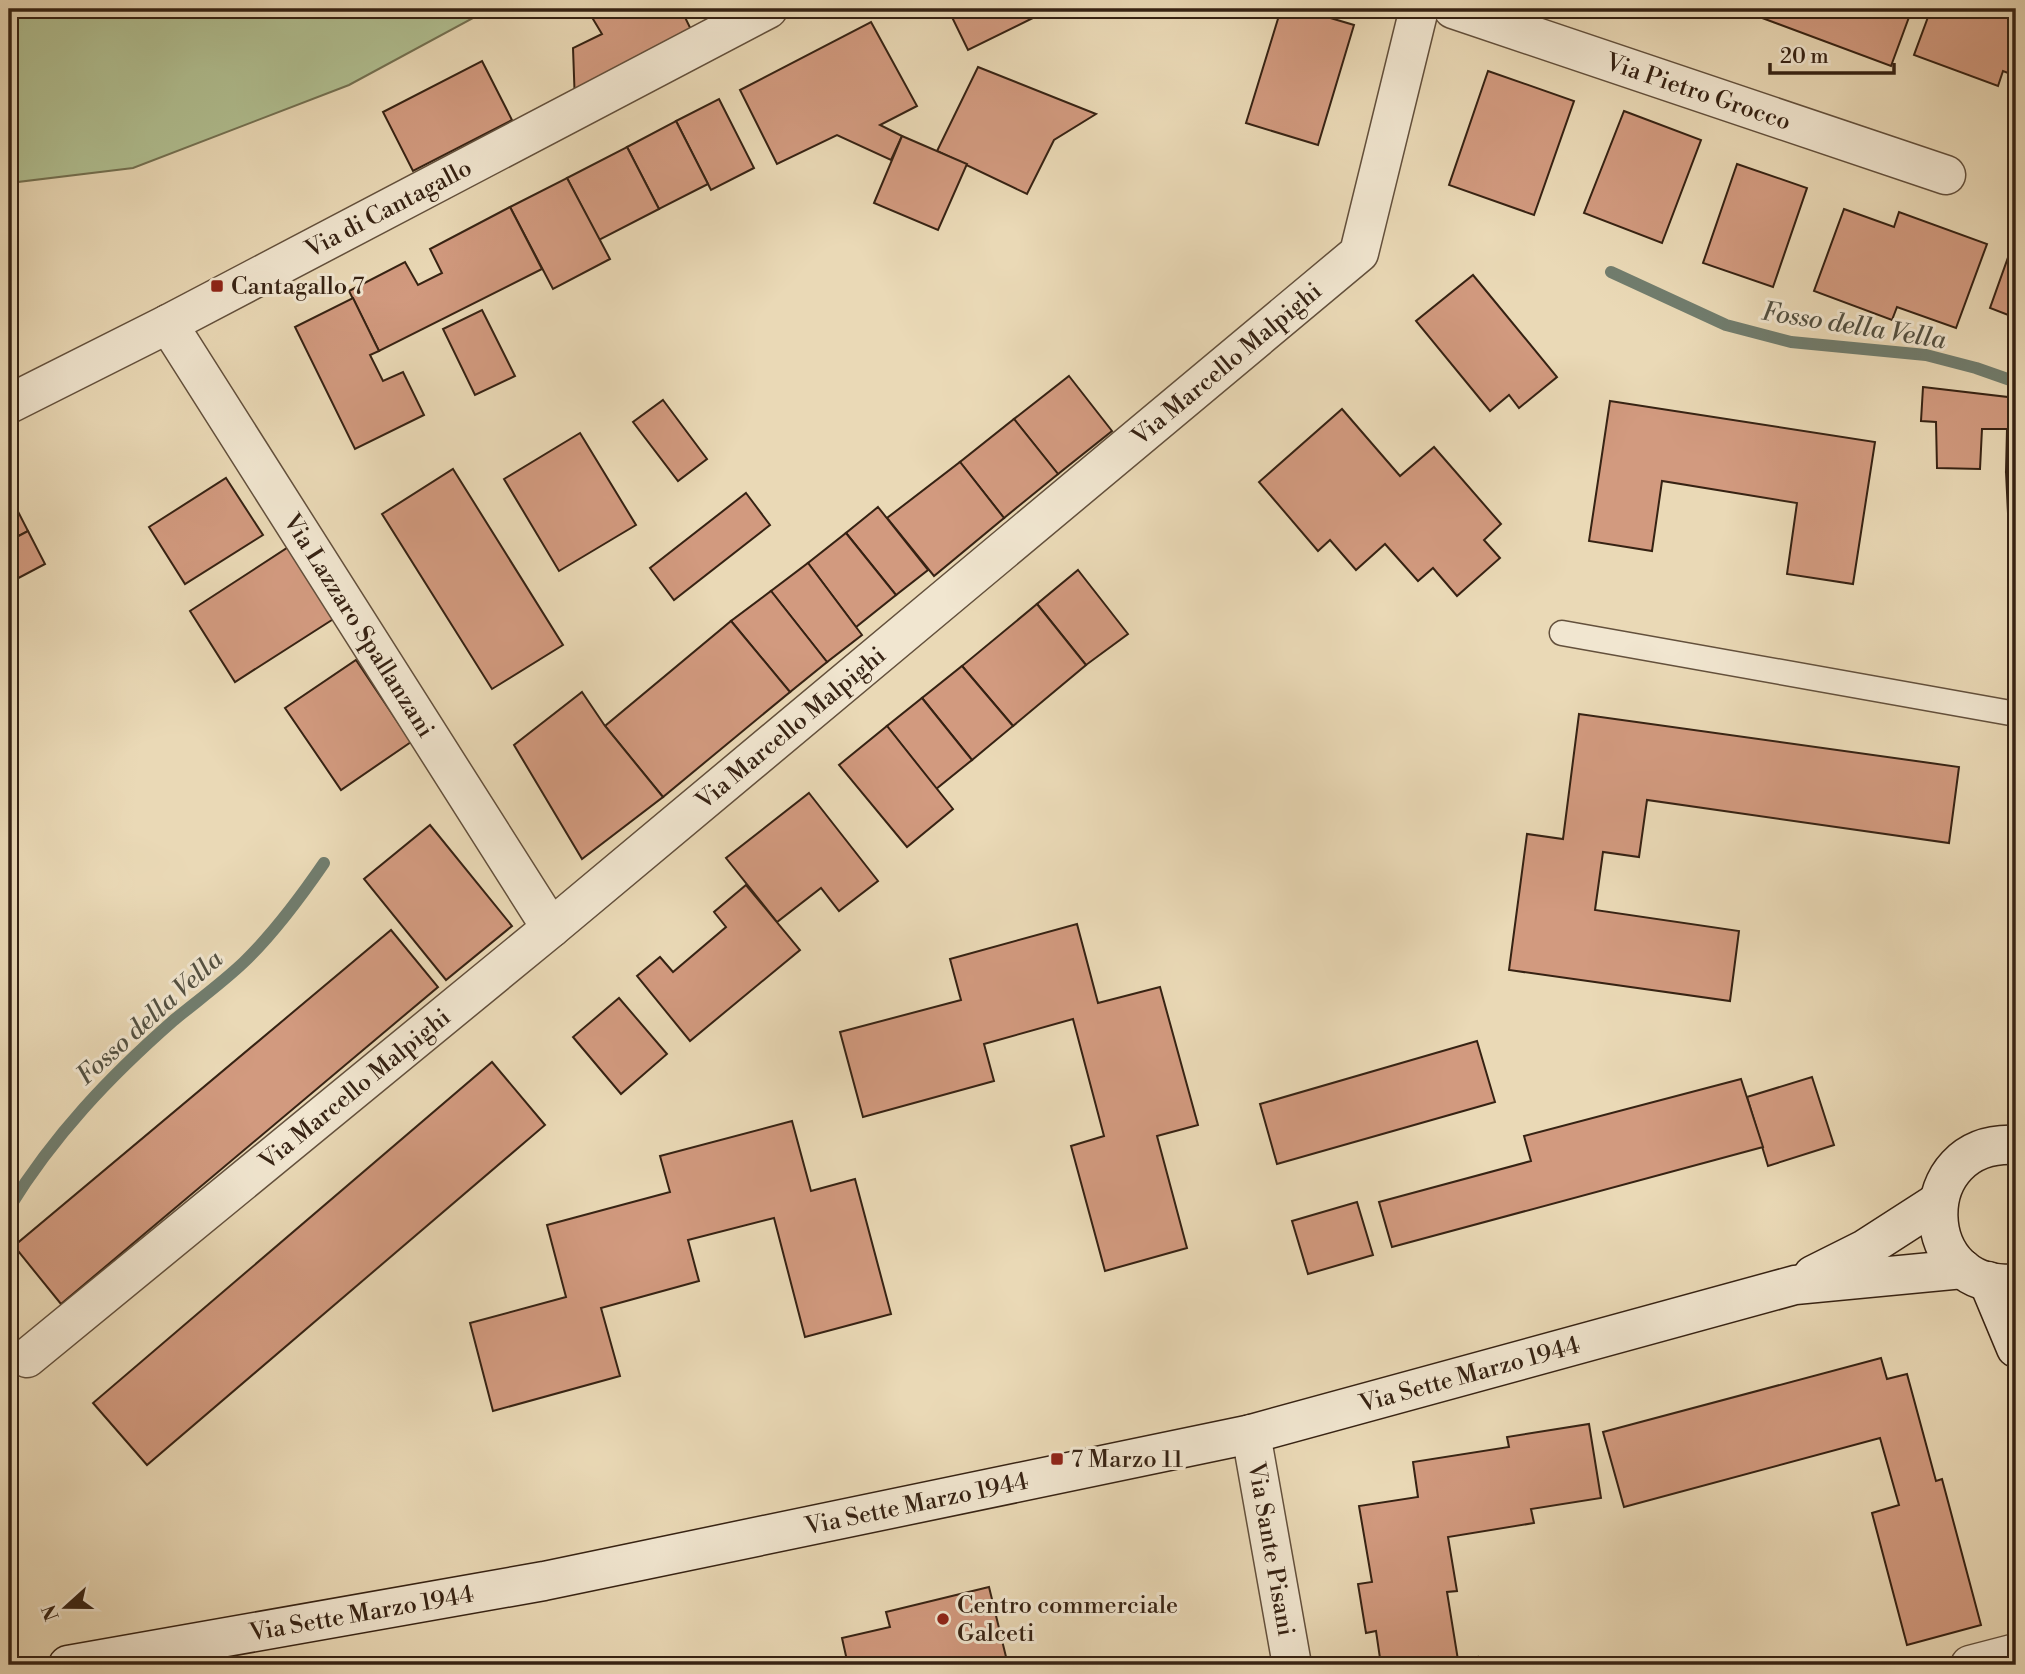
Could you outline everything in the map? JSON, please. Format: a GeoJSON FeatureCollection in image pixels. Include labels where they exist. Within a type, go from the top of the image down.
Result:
{"type":"FeatureCollection","features":[{"type":"Feature","properties":{"kind":"street","name":"Via di Cantagallo"},"geometry":{"type":"LineString","coordinates":[[9,404],[168,324],[768,9]]}},
{"type":"Feature","properties":{"kind":"street","name":"Via Marcello Malpighi"},"geometry":{"type":"LineString","coordinates":[[27,1357],[551,928],[1359,253],[1419,9]]}},
{"type":"Feature","properties":{"kind":"street","name":"Via Pietro Grocco"},"geometry":{"type":"LineString","coordinates":[[1452,9],[1946,175]]}},
{"type":"Feature","properties":{"kind":"street","name":"Via Lazzaro Spallanzani"},"geometry":{"type":"LineString","coordinates":[[168,324],[551,928]]}},
{"type":"Feature","properties":{"kind":"street"},"geometry":{"type":"LineString","coordinates":[[2016,1144],[1994,1145],[1974,1152],[1957,1165],[1944,1182],[1938,1202],[1937,1220],[1941,1238],[1950,1255],[1989,1278],[2016,1348]]}},
{"type":"Feature","properties":{"kind":"street","name":"Via Sette Marzo 1944"},"geometry":{"type":"LineString","coordinates":[[68,1665],[544,1581],[1251,1434],[1795,1284],[1865,1250],[1938,1202]]}},
{"type":"Feature","properties":{"kind":"street","name":"Via Sette Marzo 1944"},"geometry":{"type":"LineString","coordinates":[[1795,1284],[1989,1278]]}},
{"type":"Feature","properties":{"kind":"street","name":"Via Sante Pisani"},"geometry":{"type":"LineString","coordinates":[[1251,1434],[1292,1665]]}},
{"type":"Feature","properties":{"kind":"street"},"geometry":{"type":"LineString","coordinates":[[1970,1665],[2016,1653]]}},
{"type":"Feature","properties":{"kind":"lane"},"geometry":{"type":"LineString","coordinates":[[1562,633],[2016,714]]}},
{"type":"Feature","properties":{"kind":"green space"},"geometry":{"type":"Polygon","coordinates":[[[9,9],[482,9],[475,17],[349,85],[133,168],[9,183],[9,9]]]}},
{"type":"Feature","properties":{"kind":"building"},"geometry":{"type":"Polygon","coordinates":[[[587,9],[681,9],[698,44],[575,104],[573,48],[602,34],[587,9]]]}},
{"type":"Feature","properties":{"kind":"building"},"geometry":{"type":"Polygon","coordinates":[[[948,9],[1051,9],[968,50],[948,9]]]}},
{"type":"Feature","properties":{"kind":"building"},"geometry":{"type":"Polygon","coordinates":[[[1281,9],[1300,9],[1354,25],[1318,145],[1246,123],[1281,9]]]}},
{"type":"Feature","properties":{"kind":"building"},"geometry":{"type":"Polygon","coordinates":[[[1738,9],[1912,9],[1891,66],[1738,9]]]}},
{"type":"Feature","properties":{"kind":"building"},"geometry":{"type":"Polygon","coordinates":[[[1931,9],[2016,9],[2016,76],[2003,71],[1998,86],[1914,55],[1931,9]]]}},
{"type":"Feature","properties":{"kind":"building"},"geometry":{"type":"Polygon","coordinates":[[[871,22],[917,106],[880,125],[902,136],[891,160],[837,135],[777,164],[740,90],[871,22]]]}},
{"type":"Feature","properties":{"kind":"building"},"geometry":{"type":"Polygon","coordinates":[[[482,61],[512,120],[413,171],[383,112],[482,61]]]}},
{"type":"Feature","properties":{"kind":"building"},"geometry":{"type":"Polygon","coordinates":[[[978,67],[1096,114],[1054,140],[1027,194],[937,151],[978,67]]]}},
{"type":"Feature","properties":{"kind":"building"},"geometry":{"type":"Polygon","coordinates":[[[1488,71],[1574,101],[1534,215],[1449,185],[1488,71]]]}},
{"type":"Feature","properties":{"kind":"building"},"geometry":{"type":"Polygon","coordinates":[[[719,99],[754,168],[711,190],[676,121],[719,99]]]}},
{"type":"Feature","properties":{"kind":"building"},"geometry":{"type":"Polygon","coordinates":[[[1624,111],[1701,140],[1662,243],[1584,213],[1624,111]]]}},
{"type":"Feature","properties":{"kind":"building"},"geometry":{"type":"Polygon","coordinates":[[[676,121],[708,184],[659,209],[627,147],[676,121]]]}},
{"type":"Feature","properties":{"kind":"building"},"geometry":{"type":"Polygon","coordinates":[[[902,136],[967,164],[938,230],[874,203],[902,136]]]}},
{"type":"Feature","properties":{"kind":"building"},"geometry":{"type":"Polygon","coordinates":[[[627,147],[659,209],[599,240],[567,178],[627,147]]]}},
{"type":"Feature","properties":{"kind":"building"},"geometry":{"type":"Polygon","coordinates":[[[1737,164],[1807,188],[1773,287],[1703,263],[1737,164]]]}},
{"type":"Feature","properties":{"kind":"building"},"geometry":{"type":"Polygon","coordinates":[[[567,178],[610,259],[553,289],[510,207],[567,178]]]}},
{"type":"Feature","properties":{"kind":"building"},"geometry":{"type":"Polygon","coordinates":[[[510,207],[542,269],[379,351],[349,291],[405,262],[418,285],[442,273],[430,249],[510,207]]]}},
{"type":"Feature","properties":{"kind":"building"},"geometry":{"type":"Polygon","coordinates":[[[1844,209],[1894,227],[1899,212],[1987,244],[1956,328],[1897,307],[1892,320],[1814,291],[1844,209]]]}},
{"type":"Feature","properties":{"kind":"building"},"geometry":{"type":"Polygon","coordinates":[[[2016,235],[2016,318],[1990,308],[2016,235]]]}},
{"type":"Feature","properties":{"kind":"building"},"geometry":{"type":"Polygon","coordinates":[[[1473,275],[1557,377],[1519,408],[1509,395],[1490,411],[1416,321],[1473,275]]]}},
{"type":"Feature","properties":{"kind":"building"},"geometry":{"type":"Polygon","coordinates":[[[353,298],[379,351],[370,355],[383,381],[403,372],[424,415],[355,449],[295,327],[353,298]]]}},
{"type":"Feature","properties":{"kind":"building"},"geometry":{"type":"Polygon","coordinates":[[[482,310],[515,376],[475,395],[443,329],[482,310]]]}},
{"type":"Feature","properties":{"kind":"building"},"geometry":{"type":"Polygon","coordinates":[[[1069,376],[1112,431],[1058,474],[1014,419],[1069,376]]]}},
{"type":"Feature","properties":{"kind":"building"},"geometry":{"type":"Polygon","coordinates":[[[1923,387],[2016,398],[2016,472],[2006,472],[2007,429],[1982,429],[1980,469],[1937,468],[1936,422],[1921,421],[1923,387]]]}},
{"type":"Feature","properties":{"kind":"building"},"geometry":{"type":"Polygon","coordinates":[[[663,400],[707,459],[678,481],[633,422],[663,400]]]}},
{"type":"Feature","properties":{"kind":"building"},"geometry":{"type":"Polygon","coordinates":[[[1610,401],[1875,442],[1853,584],[1787,574],[1797,503],[1662,481],[1652,551],[1589,541],[1610,401]]]}},
{"type":"Feature","properties":{"kind":"building"},"geometry":{"type":"Polygon","coordinates":[[[1342,409],[1400,476],[1434,447],[1501,524],[1484,540],[1500,558],[1457,596],[1433,568],[1418,581],[1385,544],[1356,570],[1330,540],[1318,551],[1259,482],[1342,409]]]}},
{"type":"Feature","properties":{"kind":"building"},"geometry":{"type":"Polygon","coordinates":[[[1014,419],[1058,474],[1004,518],[960,462],[1014,419]]]}},
{"type":"Feature","properties":{"kind":"building"},"geometry":{"type":"Polygon","coordinates":[[[580,433],[636,525],[559,571],[504,479],[580,433]]]}},
{"type":"Feature","properties":{"kind":"building"},"geometry":{"type":"Polygon","coordinates":[[[960,462],[1004,518],[934,576],[887,518],[960,462]]]}},
{"type":"Feature","properties":{"kind":"building"},"geometry":{"type":"Polygon","coordinates":[[[453,469],[563,645],[492,689],[382,514],[453,469]]]}},
{"type":"Feature","properties":{"kind":"building"},"geometry":{"type":"Polygon","coordinates":[[[2006,472],[2016,472],[2016,513],[2008,513],[2006,472]]]}},
{"type":"Feature","properties":{"kind":"building"},"geometry":{"type":"Polygon","coordinates":[[[226,478],[263,535],[185,584],[149,527],[226,478]]]}},
{"type":"Feature","properties":{"kind":"building"},"geometry":{"type":"Polygon","coordinates":[[[746,493],[770,525],[674,600],[650,568],[746,493]]]}},
{"type":"Feature","properties":{"kind":"building"},"geometry":{"type":"Polygon","coordinates":[[[9,494],[28,531],[9,541],[9,494]]]}},
{"type":"Feature","properties":{"kind":"building"},"geometry":{"type":"Polygon","coordinates":[[[878,507],[928,570],[896,595],[846,533],[878,507]]]}},
{"type":"Feature","properties":{"kind":"building"},"geometry":{"type":"Polygon","coordinates":[[[28,531],[45,564],[9,583],[9,541],[28,531]]]}},
{"type":"Feature","properties":{"kind":"building"},"geometry":{"type":"Polygon","coordinates":[[[846,533],[896,595],[856,627],[808,563],[846,533]]]}},
{"type":"Feature","properties":{"kind":"building"},"geometry":{"type":"Polygon","coordinates":[[[290,546],[335,618],[235,682],[190,611],[290,546]]]}},
{"type":"Feature","properties":{"kind":"building"},"geometry":{"type":"Polygon","coordinates":[[[808,563],[862,635],[827,662],[771,591],[808,563]]]}},
{"type":"Feature","properties":{"kind":"building"},"geometry":{"type":"Polygon","coordinates":[[[1078,570],[1128,634],[1086,665],[1037,604],[1078,570]]]}},
{"type":"Feature","properties":{"kind":"building"},"geometry":{"type":"Polygon","coordinates":[[[771,591],[827,662],[790,692],[731,621],[771,591]]]}},
{"type":"Feature","properties":{"kind":"building"},"geometry":{"type":"Polygon","coordinates":[[[1037,604],[1086,665],[1013,726],[962,666],[1037,604]]]}},
{"type":"Feature","properties":{"kind":"building"},"geometry":{"type":"Polygon","coordinates":[[[731,621],[790,692],[663,797],[605,726],[731,621]]]}},
{"type":"Feature","properties":{"kind":"building"},"geometry":{"type":"Polygon","coordinates":[[[356,660],[411,742],[341,790],[285,708],[356,660]]]}},
{"type":"Feature","properties":{"kind":"building"},"geometry":{"type":"Polygon","coordinates":[[[962,666],[1013,726],[972,760],[922,698],[962,666]]]}},
{"type":"Feature","properties":{"kind":"building"},"geometry":{"type":"Polygon","coordinates":[[[582,692],[605,726],[663,797],[582,859],[514,745],[582,692]]]}},
{"type":"Feature","properties":{"kind":"building"},"geometry":{"type":"Polygon","coordinates":[[[922,698],[972,760],[936,789],[887,726],[922,698]]]}},
{"type":"Feature","properties":{"kind":"building"},"geometry":{"type":"Polygon","coordinates":[[[1579,714],[1959,767],[1949,843],[1647,800],[1639,857],[1603,852],[1595,910],[1739,931],[1730,1001],[1509,970],[1527,834],[1563,839],[1579,714]]]}},
{"type":"Feature","properties":{"kind":"building"},"geometry":{"type":"Polygon","coordinates":[[[887,726],[953,809],[907,847],[839,765],[887,726]]]}},
{"type":"Feature","properties":{"kind":"building"},"geometry":{"type":"Polygon","coordinates":[[[809,793],[878,881],[839,911],[821,888],[777,922],[726,858],[809,793]]]}},
{"type":"Feature","properties":{"kind":"building"},"geometry":{"type":"Polygon","coordinates":[[[430,825],[512,926],[446,980],[364,879],[430,825]]]}},
{"type":"Feature","properties":{"kind":"building"},"geometry":{"type":"Polygon","coordinates":[[[746,885],[800,950],[690,1041],[637,976],[660,957],[673,972],[726,927],[714,912],[746,885]]]}},
{"type":"Feature","properties":{"kind":"building"},"geometry":{"type":"Polygon","coordinates":[[[1077,924],[1098,1003],[1160,987],[1198,1125],[1157,1136],[1187,1248],[1105,1271],[1071,1146],[1104,1136],[1073,1019],[984,1044],[994,1081],[863,1117],[840,1032],[961,1000],[950,959],[1077,924]]]}},
{"type":"Feature","properties":{"kind":"building"},"geometry":{"type":"Polygon","coordinates":[[[391,930],[438,987],[61,1304],[14,1246],[391,930]]]}},
{"type":"Feature","properties":{"kind":"building"},"geometry":{"type":"Polygon","coordinates":[[[619,998],[667,1054],[621,1094],[573,1037],[619,998]]]}},
{"type":"Feature","properties":{"kind":"building"},"geometry":{"type":"Polygon","coordinates":[[[1477,1041],[1495,1102],[1277,1164],[1260,1104],[1477,1041]]]}},
{"type":"Feature","properties":{"kind":"building"},"geometry":{"type":"Polygon","coordinates":[[[492,1062],[545,1125],[147,1465],[93,1403],[492,1062]]]}},
{"type":"Feature","properties":{"kind":"building"},"geometry":{"type":"Polygon","coordinates":[[[1812,1077],[1834,1145],[1768,1166],[1747,1097],[1812,1077]]]}},
{"type":"Feature","properties":{"kind":"building"},"geometry":{"type":"Polygon","coordinates":[[[1741,1079],[1763,1147],[1392,1247],[1379,1202],[1531,1161],[1524,1136],[1741,1079]]]}},
{"type":"Feature","properties":{"kind":"building"},"geometry":{"type":"Polygon","coordinates":[[[792,1121],[811,1191],[855,1179],[891,1314],[805,1337],[774,1218],[688,1240],[699,1281],[601,1308],[620,1376],[493,1411],[470,1323],[566,1297],[547,1225],[670,1192],[660,1156],[792,1121]]]}},
{"type":"Feature","properties":{"kind":"building"},"geometry":{"type":"Polygon","coordinates":[[[1357,1202],[1373,1255],[1308,1274],[1292,1221],[1357,1202]]]}},
{"type":"Feature","properties":{"kind":"building"},"geometry":{"type":"Polygon","coordinates":[[[1881,1358],[1887,1379],[1907,1374],[1936,1481],[1942,1479],[1981,1625],[1907,1645],[1872,1513],[1899,1505],[1880,1438],[1624,1507],[1603,1432],[1881,1358]]]}},
{"type":"Feature","properties":{"kind":"building"},"geometry":{"type":"Polygon","coordinates":[[[1589,1424],[1601,1498],[1531,1509],[1534,1523],[1448,1537],[1457,1591],[1447,1592],[1458,1660],[1478,1657],[1479,1665],[1381,1665],[1376,1631],[1366,1633],[1358,1584],[1372,1582],[1359,1506],[1418,1497],[1413,1462],[1509,1447],[1507,1437],[1589,1424]]]}},
{"type":"Feature","properties":{"kind":"building","name":"Centro commerciale Galceti"},"geometry":{"type":"Polygon","coordinates":[[[989,1587],[1008,1665],[884,1665],[884,1662],[848,1665],[842,1638],[890,1627],[886,1612],[989,1587]]]}},
{"type":"Feature","properties":{"kind":"waterway","name":"Fosso della Vella"},"geometry":{"type":"LineString","coordinates":[[1611,272],[1726,325],[1791,342],[1926,355],[2016,382]]}},
{"type":"Feature","properties":{"kind":"waterway","name":"Fosso della Vella"},"geometry":{"type":"LineString","coordinates":[[9,1208],[26,1181],[84,1108],[150,1041],[255,951],[287,914],[324,863]]}},
{"type":"Feature","properties":{"kind":"place","name":"Cantagallo 7"},"geometry":{"type":"Point","coordinates":[217,286]}},
{"type":"Feature","properties":{"kind":"place","name":"7 Marzo 11"},"geometry":{"type":"Point","coordinates":[1057,1459]}},
{"type":"Feature","properties":{"kind":"place","name":"Centro commerciale Galceti"},"geometry":{"type":"Point","coordinates":[943,1619]}}]}
